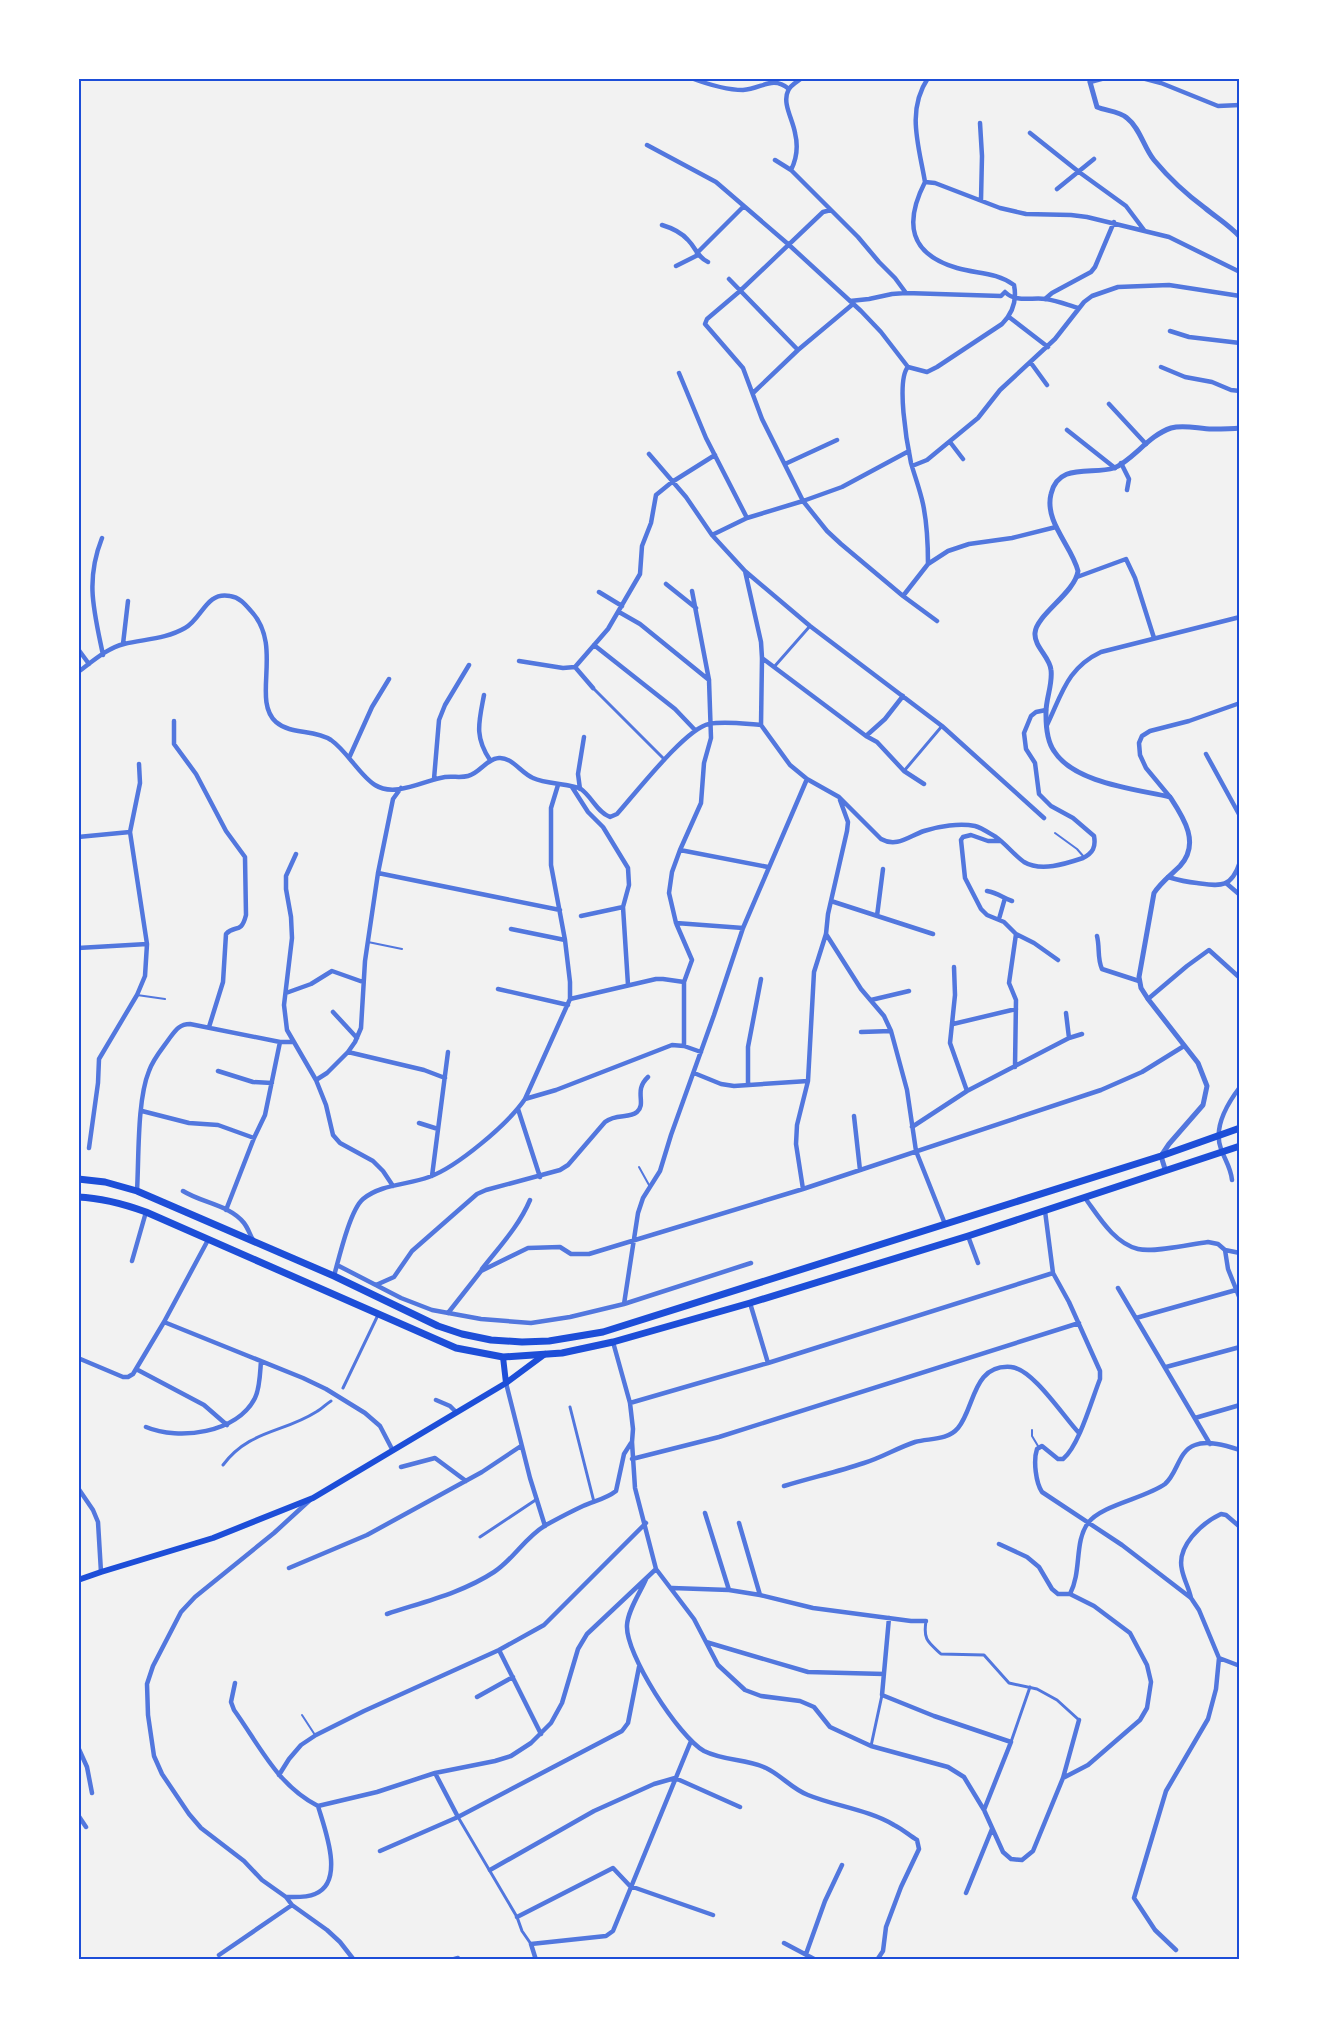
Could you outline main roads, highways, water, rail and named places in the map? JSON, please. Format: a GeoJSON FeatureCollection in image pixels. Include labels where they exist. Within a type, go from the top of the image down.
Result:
{"type":"FeatureCollection","features":[{"type":"Feature","properties":{"kind":"main road"},"geometry":{"type":"LineString","coordinates":[[78,1179],[105,1182],[137,1191],[334,1276],[438,1326],[462,1334],[501,1341],[549,1341],[603,1332],[1161,1156],[1240,1128]]}},
{"type":"Feature","properties":{"kind":"main road"},"geometry":{"type":"LineString","coordinates":[[78,1197],[90,1197],[124,1204],[146,1212],[456,1348],[503,1357],[545,1354],[613,1342],[750,1303],[968,1236],[1240,1146]]}},
{"type":"Feature","properties":{"kind":"main road"},"geometry":{"type":"LineString","coordinates":[[78,1580],[213,1538],[313,1498],[506,1383],[545,1354]]}},
{"type":"Feature","properties":{"kind":"main road"},"geometry":{"type":"LineString","coordinates":[[503,1357],[506,1383]]}}]}
